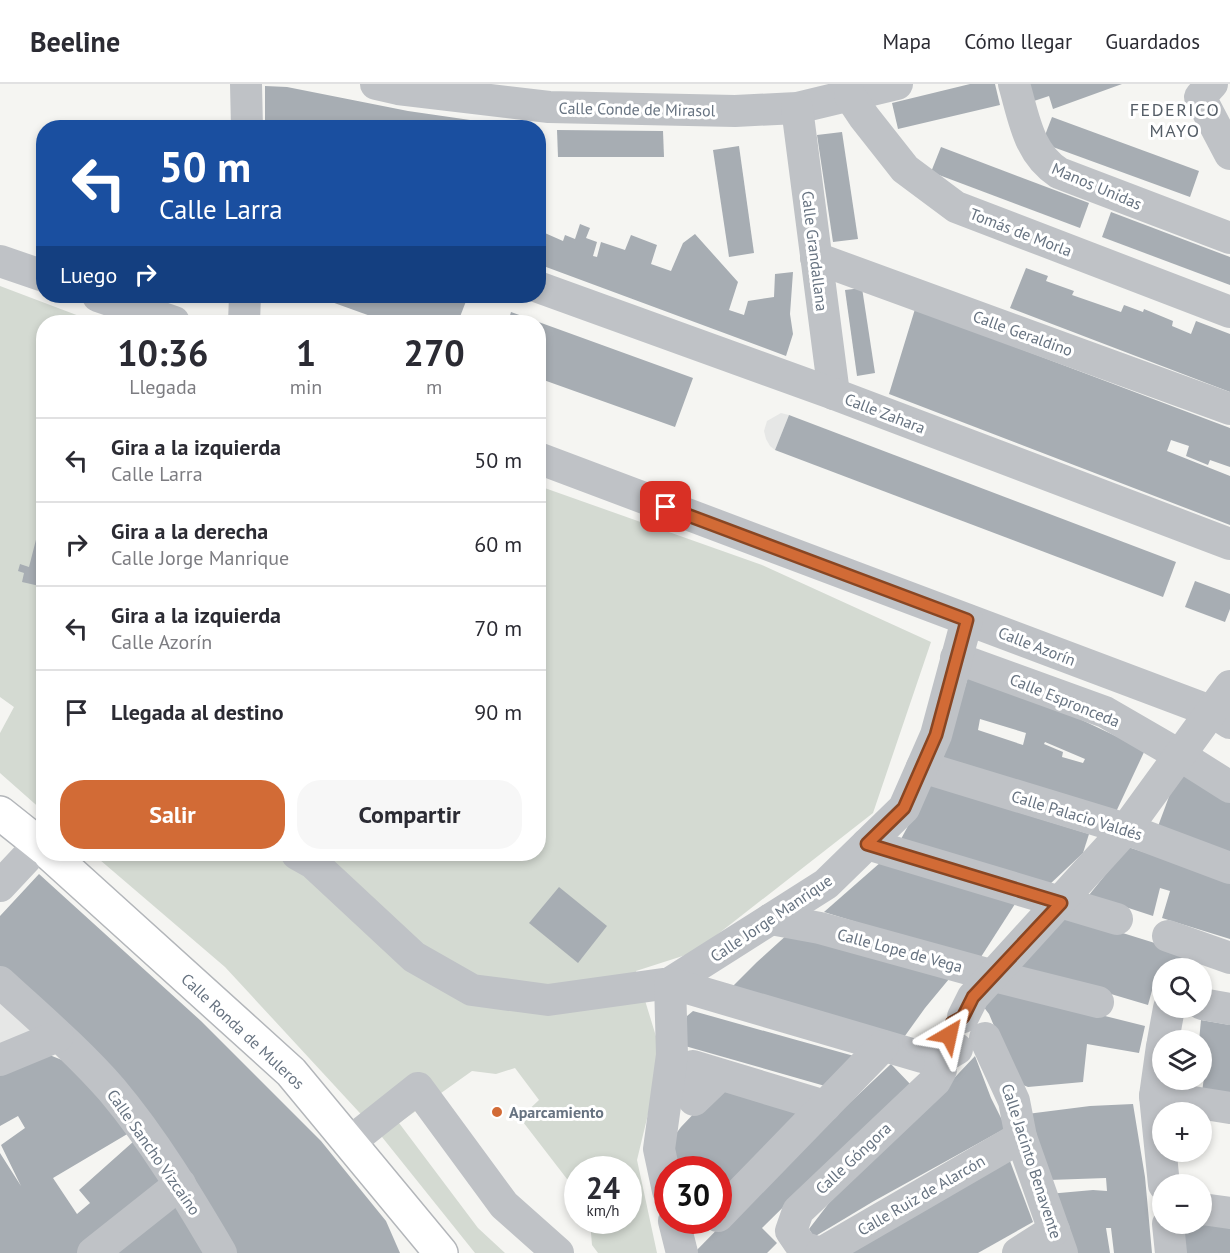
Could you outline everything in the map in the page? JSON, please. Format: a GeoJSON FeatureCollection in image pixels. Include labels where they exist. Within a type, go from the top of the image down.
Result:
{"type":"FeatureCollection","features":[{"type":"Feature","properties":{"kind":"main road","name":"Calle Ronda de Muleros"},"geometry":{"type":"LineString","coordinates":[[0,813],[36,840]]}},
{"type":"Feature","properties":{"kind":"main road","name":"Calle Ronda de Muleros"},"geometry":{"type":"LineString","coordinates":[[60,861],[291,1072],[441,1253]]}},
{"type":"Feature","properties":{"kind":"street"},"geometry":{"type":"LineString","coordinates":[[246,84],[247,120]]}},
{"type":"Feature","properties":{"kind":"street","name":"Calle Conde de Mirasol"},"geometry":{"type":"LineString","coordinates":[[376,84],[398,89],[549,107],[734,98],[797,108],[846,93],[897,84]]}},
{"type":"Feature","properties":{"kind":"street","name":"Manos Unidas"},"geometry":{"type":"LineString","coordinates":[[1014,84],[1032,144],[1045,164],[1059,173],[1230,238]]}},
{"type":"Feature","properties":{"kind":"street"},"geometry":{"type":"LineString","coordinates":[[1212,84],[1200,97],[1230,154]]}},
{"type":"Feature","properties":{"kind":"street","name":"Tomás de Morla"},"geometry":{"type":"LineString","coordinates":[[846,93],[905,169],[956,207],[1230,312]]}},
{"type":"Feature","properties":{"kind":"street","name":"Calle Grandallana"},"geometry":{"type":"LineString","coordinates":[[797,108],[834,394]]}},
{"type":"Feature","properties":{"kind":"street","name":"Calle Geraldino"},"geometry":{"type":"LineString","coordinates":[[816,258],[1230,408]]}},
{"type":"Feature","properties":{"kind":"street"},"geometry":{"type":"LineString","coordinates":[[0,261],[36,273]]}},
{"type":"Feature","properties":{"kind":"street","name":"Calle Zahara"},"geometry":{"type":"LineString","coordinates":[[546,290],[834,394],[1230,544]]}},
{"type":"Feature","properties":{"kind":"street"},"geometry":{"type":"LineString","coordinates":[[118,303],[154,315]]}},
{"type":"Feature","properties":{"kind":"street","name":"Calle Azorín"},"geometry":{"type":"LineString","coordinates":[[546,461],[1221,718]]}},
{"type":"Feature","properties":{"kind":"street","name":"Calle Jorge Manrique"},"geometry":{"type":"LineString","coordinates":[[670,984],[826,884],[904,808],[936,735],[967,620]]}},
{"type":"Feature","properties":{"kind":"street","name":"Calle Espronceda"},"geometry":{"type":"LineString","coordinates":[[957,658],[1105,712],[1230,788]]}},
{"type":"Feature","properties":{"kind":"street"},"geometry":{"type":"LineString","coordinates":[[961,1041],[973,997],[1126,830],[1180,756],[1221,718],[1230,686]]}},
{"type":"Feature","properties":{"kind":"street","name":"Calle Palacio Valdés"},"geometry":{"type":"LineString","coordinates":[[922,767],[1126,830],[1230,868]]}},
{"type":"Feature","properties":{"kind":"street"},"geometry":{"type":"LineString","coordinates":[[867,844],[1117,919]]}},
{"type":"Feature","properties":{"kind":"street"},"geometry":{"type":"LineString","coordinates":[[0,886],[36,853]]}},
{"type":"Feature","properties":{"kind":"street","name":"Calle Jorge Manrique"},"geometry":{"type":"LineString","coordinates":[[309,861],[414,957],[472,990],[548,1000],[670,984],[922,1057],[961,1041]]}},
{"type":"Feature","properties":{"kind":"street","name":"Calle Lope de Vega"},"geometry":{"type":"LineString","coordinates":[[771,919],[820,927],[994,976],[1098,1002]]}},
{"type":"Feature","properties":{"kind":"street"},"geometry":{"type":"LineString","coordinates":[[1168,936],[1230,958]]}},
{"type":"Feature","properties":{"kind":"street","name":"Calle Sancho Vizcaíno"},"geometry":{"type":"LineString","coordinates":[[0,982],[112,1090],[180,1184],[221,1253]]}},
{"type":"Feature","properties":{"kind":"street"},"geometry":{"type":"LineString","coordinates":[[660,1156],[659,1149],[672,1055],[670,984]]}},
{"type":"Feature","properties":{"kind":"street"},"geometry":{"type":"LineString","coordinates":[[1212,1006],[1230,1009]]}},
{"type":"Feature","properties":{"kind":"street"},"geometry":{"type":"LineString","coordinates":[[1163,1174],[1155,1096],[1165,1029]]}},
{"type":"Feature","properties":{"kind":"street"},"geometry":{"type":"LineString","coordinates":[[0,1059],[58,1036]]}},
{"type":"Feature","properties":{"kind":"street","name":"Calle Jacinto Benavente"},"geometry":{"type":"LineString","coordinates":[[961,1041],[1014,1101],[1021,1137],[1058,1241]]}},
{"type":"Feature","properties":{"kind":"street","name":"Calle Góngora"},"geometry":{"type":"LineString","coordinates":[[810,1252],[791,1231],[798,1210],[935,1081],[961,1041]]}},
{"type":"Feature","properties":{"kind":"street"},"geometry":{"type":"LineString","coordinates":[[732,1202],[884,1046]]}},
{"type":"Feature","properties":{"kind":"street"},"geometry":{"type":"LineString","coordinates":[[720,1075],[825,1106]]}},
{"type":"Feature","properties":{"kind":"street"},"geometry":{"type":"LineString","coordinates":[[350,1142],[418,1088],[504,1205],[558,1253]]}},
{"type":"Feature","properties":{"kind":"street"},"geometry":{"type":"LineString","coordinates":[[1155,1096],[1230,1108]]}},
{"type":"Feature","properties":{"kind":"street","name":"Calle Ruiz de Alarcón"},"geometry":{"type":"LineString","coordinates":[[810,1252],[1021,1137]]}},
{"type":"Feature","properties":{"kind":"street"},"geometry":{"type":"LineString","coordinates":[[93,1253],[180,1184]]}},
{"type":"Feature","properties":{"kind":"street"},"geometry":{"type":"LineString","coordinates":[[1212,1210],[1230,1213]]}},
{"type":"Feature","properties":{"kind":"street"},"geometry":{"type":"LineString","coordinates":[[1169,1234],[1171,1253]]}},
{"type":"Feature","properties":{"kind":"street"},"geometry":{"type":"LineString","coordinates":[[1018,1253],[1058,1241]]}},
{"type":"Feature","properties":{"kind":"shaded area"},"geometry":{"type":"Polygon","coordinates":[[[0,286],[36,300],[36,303],[45,303],[77,315],[36,315],[36,805],[0,773],[0,733],[14,707],[0,697],[0,286]]]}},
{"type":"Feature","properties":{"kind":"shaded area"},"geometry":{"type":"Polygon","coordinates":[[[781,413],[789,415],[775,450],[770,446],[764,431],[767,421],[781,413]]]}},
{"type":"Feature","properties":{"kind":"shaded area"},"geometry":{"type":"Polygon","coordinates":[[[546,488],[762,565],[931,642],[873,813],[695,952],[636,971],[662,1056],[638,1156],[564,1156],[564,1175],[520,1118],[539,1100],[515,1068],[496,1074],[472,1071],[399,1123],[478,1228],[505,1253],[475,1253],[382,1137],[225,967],[101,861],[546,861],[546,488]]]}},
{"type":"Feature","properties":{"kind":"shaded area"},"geometry":{"type":"Polygon","coordinates":[[[0,1000],[34,1031],[0,1045],[0,1000]]]}},
{"type":"Feature","properties":{"kind":"shaded area"},"geometry":{"type":"Polygon","coordinates":[[[642,1183],[657,1253],[598,1253],[592,1245],[591,1234],[642,1234],[642,1183]]]}},
{"type":"Feature","properties":{"kind":"building"},"geometry":{"type":"Polygon","coordinates":[[[970,84],[995,84],[1000,105],[898,129],[892,103],[970,84]]]}},
{"type":"Feature","properties":{"kind":"building"},"geometry":{"type":"Polygon","coordinates":[[[1025,84],[1122,84],[1053,109],[1049,96],[1031,102],[1025,84]]]}},
{"type":"Feature","properties":{"kind":"building"},"geometry":{"type":"Polygon","coordinates":[[[265,86],[287,87],[408,111],[470,120],[265,120],[265,86]]]}},
{"type":"Feature","properties":{"kind":"building"},"geometry":{"type":"Polygon","coordinates":[[[1052,117],[1199,171],[1190,197],[1042,143],[1052,117]]]}},
{"type":"Feature","properties":{"kind":"building"},"geometry":{"type":"Polygon","coordinates":[[[557,130],[663,131],[664,157],[558,157],[557,130]]]}},
{"type":"Feature","properties":{"kind":"building"},"geometry":{"type":"Polygon","coordinates":[[[842,132],[858,239],[833,242],[817,135],[842,132]]]}},
{"type":"Feature","properties":{"kind":"building"},"geometry":{"type":"Polygon","coordinates":[[[739,146],[754,253],[729,257],[713,150],[739,146]]]}},
{"type":"Feature","properties":{"kind":"building"},"geometry":{"type":"Polygon","coordinates":[[[941,147],[1089,203],[1080,228],[931,172],[941,147]]]}},
{"type":"Feature","properties":{"kind":"building"},"geometry":{"type":"Polygon","coordinates":[[[1111,212],[1230,257],[1230,285],[1102,237],[1111,212]]]}},
{"type":"Feature","properties":{"kind":"building"},"geometry":{"type":"Polygon","coordinates":[[[580,224],[590,228],[586,238],[597,242],[593,256],[597,257],[601,242],[625,250],[631,235],[657,245],[651,264],[671,271],[683,243],[695,234],[738,282],[729,310],[744,315],[748,301],[774,297],[775,274],[793,272],[790,314],[793,334],[786,356],[546,267],[546,234],[563,241],[565,235],[575,239],[580,224]]]}},
{"type":"Feature","properties":{"kind":"building"},"geometry":{"type":"Polygon","coordinates":[[[1026,268],[1048,276],[1046,281],[1074,291],[1072,295],[1121,312],[1124,305],[1143,312],[1144,309],[1173,321],[1172,326],[1191,334],[1196,321],[1230,334],[1230,392],[1010,308],[1026,268]]]}},
{"type":"Feature","properties":{"kind":"building"},"geometry":{"type":"Polygon","coordinates":[[[862,288],[875,373],[857,376],[845,290],[862,288]]]}},
{"type":"Feature","properties":{"kind":"building"},"geometry":{"type":"Polygon","coordinates":[[[334,303],[465,303],[461,315],[368,315],[334,303]]]}},
{"type":"Feature","properties":{"kind":"building"},"geometry":{"type":"Polygon","coordinates":[[[915,309],[1230,428],[1230,467],[1210,460],[1208,465],[1186,456],[1189,446],[1171,440],[1167,451],[1230,476],[1230,525],[889,394],[915,309]]]}},
{"type":"Feature","properties":{"kind":"building"},"geometry":{"type":"Polygon","coordinates":[[[546,325],[693,378],[675,427],[546,381],[546,325]]]}},
{"type":"Feature","properties":{"kind":"building"},"geometry":{"type":"Polygon","coordinates":[[[789,415],[1176,562],[1163,597],[775,450],[789,415]]]}},
{"type":"Feature","properties":{"kind":"building"},"geometry":{"type":"Polygon","coordinates":[[[36,540],[36,585],[22,582],[24,573],[18,571],[20,564],[29,567],[36,540]]]}},
{"type":"Feature","properties":{"kind":"building"},"geometry":{"type":"Polygon","coordinates":[[[1195,581],[1230,594],[1230,609],[1225,622],[1185,607],[1195,581]]]}},
{"type":"Feature","properties":{"kind":"building"},"geometry":{"type":"Polygon","coordinates":[[[968,677],[1065,712],[1145,750],[1115,814],[943,758],[968,677]],[[980,719],[978,730],[1023,745],[1026,733],[980,719]],[[1045,742],[1044,744],[1063,752],[1062,757],[1083,763],[1085,759],[1045,742]]]}},
{"type":"Feature","properties":{"kind":"building"},"geometry":{"type":"Polygon","coordinates":[[[1180,767],[1230,801],[1230,853],[1157,829],[1180,767]]]}},
{"type":"Feature","properties":{"kind":"building"},"geometry":{"type":"Polygon","coordinates":[[[930,785],[1089,834],[1083,853],[1049,885],[901,839],[930,785]]]}},
{"type":"Feature","properties":{"kind":"building"},"geometry":{"type":"Polygon","coordinates":[[[1128,847],[1230,880],[1230,939],[1162,918],[1170,891],[1160,888],[1153,916],[1089,895],[1128,847]]]}},
{"type":"Feature","properties":{"kind":"building"},"geometry":{"type":"Polygon","coordinates":[[[881,862],[1015,904],[979,960],[824,912],[881,862]]]}},
{"type":"Feature","properties":{"kind":"building"},"geometry":{"type":"Polygon","coordinates":[[[39,874],[201,1021],[321,1141],[386,1221],[400,1253],[236,1253],[111,1067],[0,966],[0,916],[39,874]]]}},
{"type":"Feature","properties":{"kind":"building"},"geometry":{"type":"Polygon","coordinates":[[[559,887],[607,926],[578,963],[529,923],[559,887]]]}},
{"type":"Feature","properties":{"kind":"building"},"geometry":{"type":"Polygon","coordinates":[[[1065,915],[1190,954],[1189,958],[1152,958],[1152,990],[1148,1005],[1020,967],[1065,915]]]}},
{"type":"Feature","properties":{"kind":"building"},"geometry":{"type":"Polygon","coordinates":[[[789,933],[949,979],[902,1040],[727,992],[789,933]]]}},
{"type":"Feature","properties":{"kind":"building"},"geometry":{"type":"Polygon","coordinates":[[[985,986],[1145,1026],[1139,1053],[1087,1044],[1083,1082],[1028,1087],[1018,1083],[989,1014],[980,1002],[985,986]]]}},
{"type":"Feature","properties":{"kind":"building"},"geometry":{"type":"Polygon","coordinates":[[[693,1011],[854,1056],[832,1088],[685,1046],[687,1016],[693,1011]]]}},
{"type":"Feature","properties":{"kind":"building"},"geometry":{"type":"Polygon","coordinates":[[[1201,1020],[1230,1025],[1230,1097],[1202,1092],[1202,1090],[1212,1090],[1212,1030],[1200,1030],[1201,1020]]]}},
{"type":"Feature","properties":{"kind":"building"},"geometry":{"type":"Polygon","coordinates":[[[47,1054],[62,1060],[95,1093],[129,1133],[53,1178],[77,1214],[90,1203],[79,1190],[134,1141],[168,1188],[84,1253],[0,1253],[0,1153],[21,1186],[1,1145],[25,1128],[18,1116],[0,1126],[0,1070],[47,1054]]]}},
{"type":"Feature","properties":{"kind":"building"},"geometry":{"type":"Polygon","coordinates":[[[975,1056],[991,1098],[1006,1128],[814,1237],[809,1229],[839,1190],[975,1056]]]}},
{"type":"Feature","properties":{"kind":"building"},"geometry":{"type":"Polygon","coordinates":[[[891,1064],[912,1086],[835,1156],[762,1228],[777,1243],[767,1253],[694,1253],[713,1234],[732,1234],[732,1214],[891,1064]]]}},
{"type":"Feature","properties":{"kind":"building"},"geometry":{"type":"Polygon","coordinates":[[[721,1085],[801,1110],[732,1183],[732,1156],[674,1156],[669,1143],[721,1085]]]}},
{"type":"Feature","properties":{"kind":"building"},"geometry":{"type":"Polygon","coordinates":[[[1133,1104],[1145,1177],[1152,1253],[1114,1253],[1111,1228],[1106,1228],[1110,1253],[1072,1253],[1048,1194],[1107,1191],[1106,1178],[1049,1180],[1027,1114],[1090,1106],[1133,1104]]]}},
{"type":"Feature","properties":{"kind":"building"},"geometry":{"type":"Polygon","coordinates":[[[1007,1153],[1033,1222],[978,1253],[837,1253],[1007,1153]]]}},
{"type":"Feature","properties":{"kind":"building"},"geometry":{"type":"Polygon","coordinates":[[[173,1194],[206,1253],[99,1253],[173,1194]]]}},
{"type":"Feature","properties":{"kind":"building"},"geometry":{"type":"Polygon","coordinates":[[[1230,1218],[1230,1253],[1186,1253],[1183,1234],[1212,1234],[1212,1222],[1230,1218]]]}},
{"type":"Feature","properties":{"kind":"place","name":"Aparcamiento"},"geometry":{"type":"Point","coordinates":[497,1112]}},
{"type":"Feature","properties":{"kind":"district","name":"FEDERICO MAYO"},"geometry":{"type":"Point","coordinates":[1175,120]}},
{"type":"Feature","properties":{"kind":"route"},"geometry":{"type":"LineString","coordinates":[[666,507],[967,620],[936,735],[904,808],[867,844],[1061,903],[973,997],[963,1017],[952,1023],[949,1035]]}}]}
